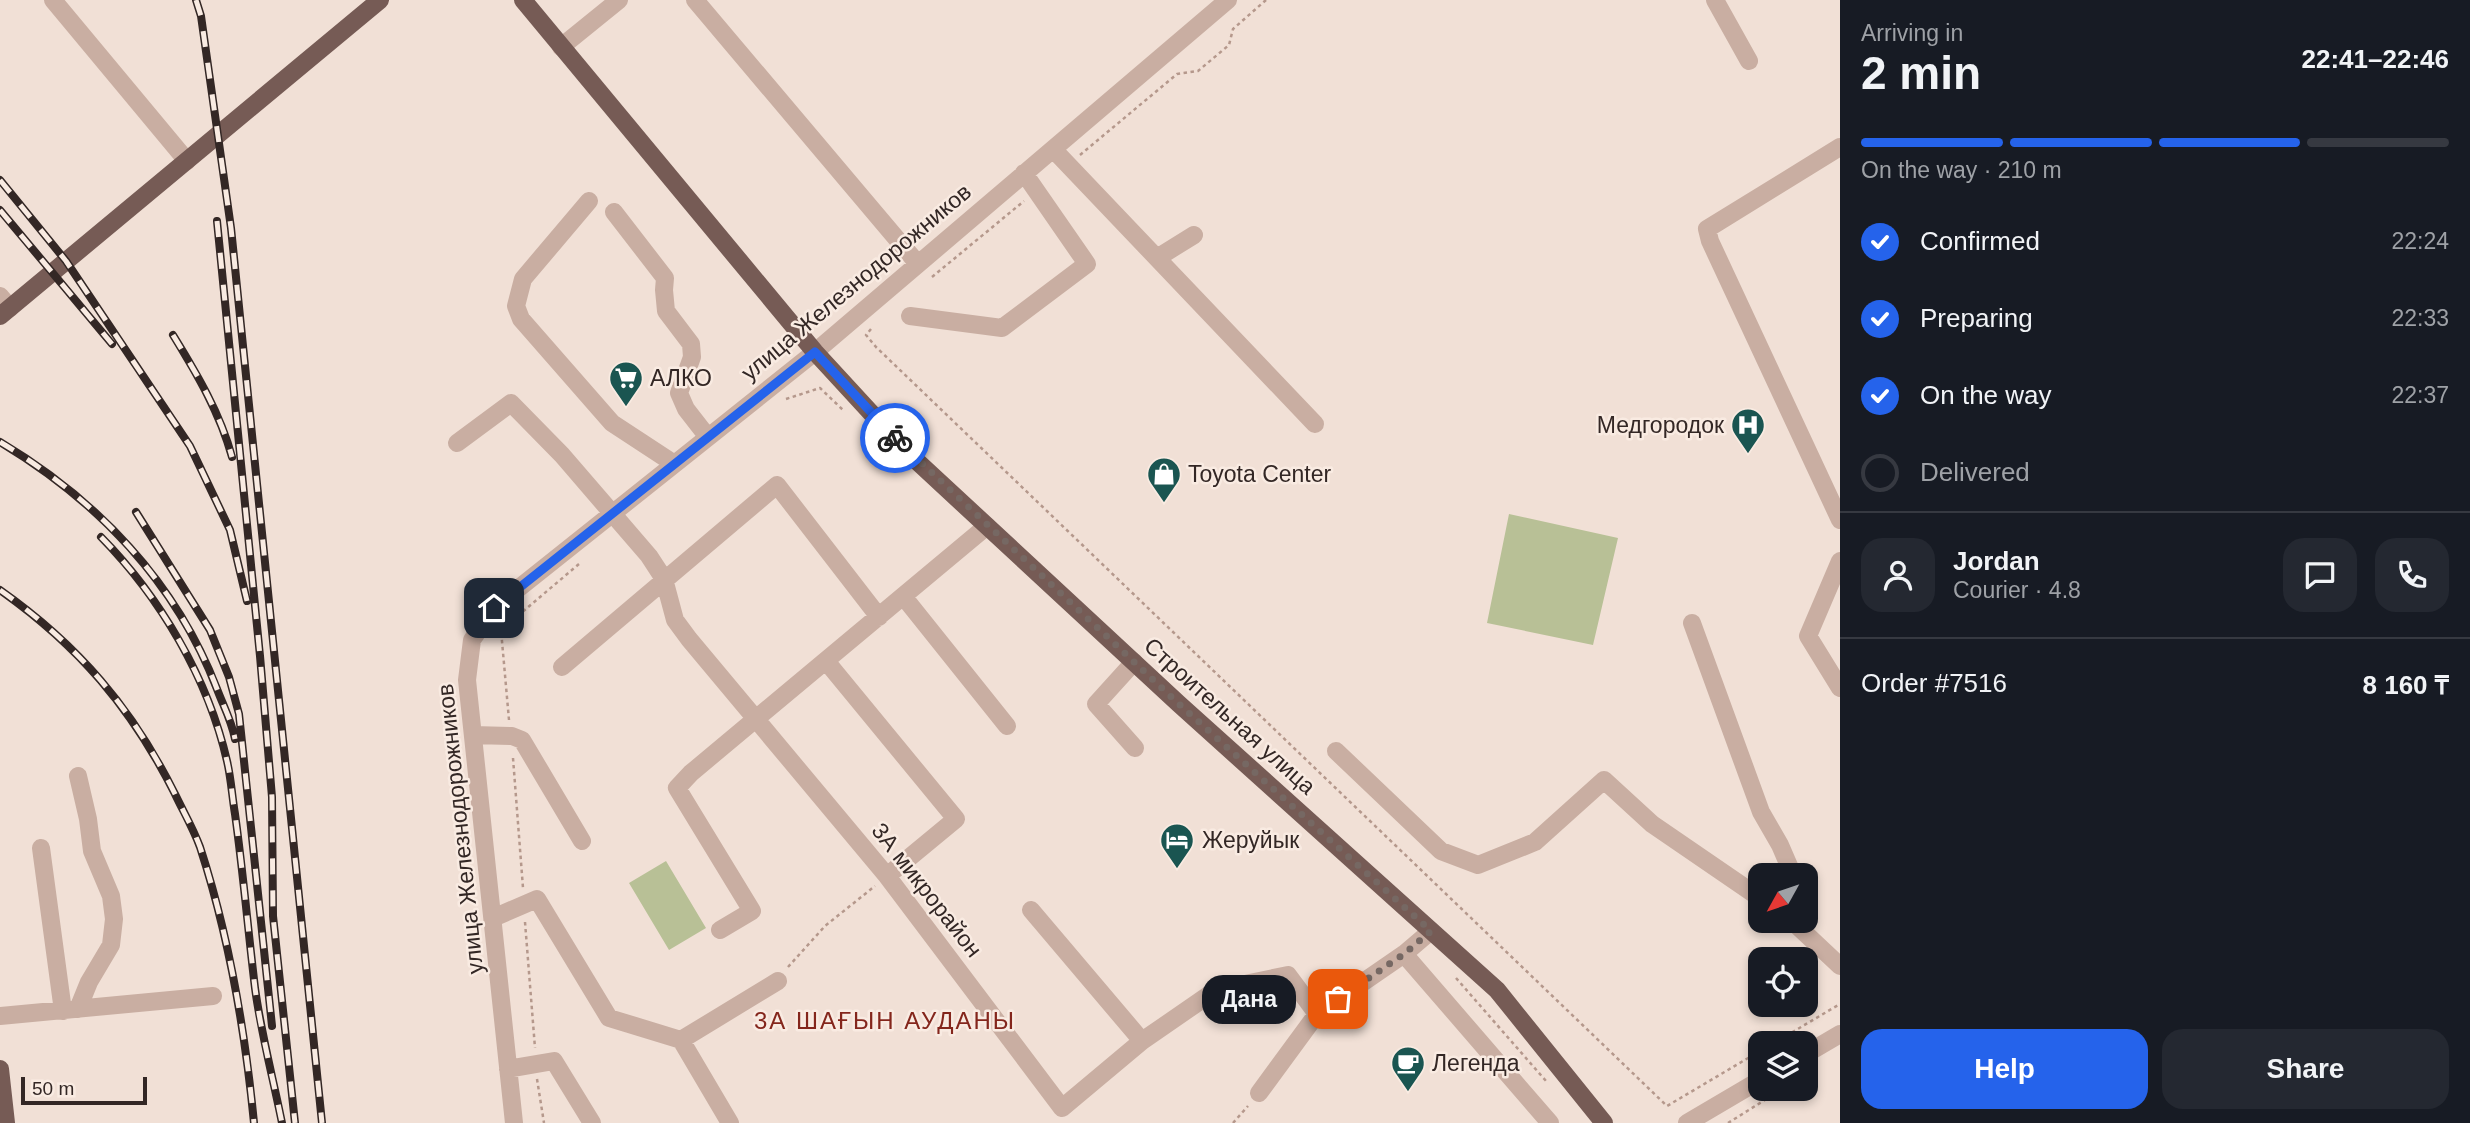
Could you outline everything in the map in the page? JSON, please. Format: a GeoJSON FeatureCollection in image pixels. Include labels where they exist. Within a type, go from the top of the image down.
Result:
{"type":"FeatureCollection","features":[{"type":"Feature","properties":{"kind":"main road"},"geometry":{"type":"LineString","coordinates":[[3,306],[187,161],[380,0]]}},
{"type":"Feature","properties":{"kind":"main road","name":"Строительная улица"},"geometry":{"type":"LineString","coordinates":[[523,0],[815,352],[907,452],[1134,662],[1497,990],[1604,1123]]}},
{"type":"Feature","properties":{"kind":"main road"},"geometry":{"type":"LineString","coordinates":[[0,1069],[6,1123]]}},
{"type":"Feature","properties":{"kind":"street"},"geometry":{"type":"LineString","coordinates":[[53,0],[187,161]]}},
{"type":"Feature","properties":{"kind":"street"},"geometry":{"type":"LineString","coordinates":[[561,47],[618,0]]}},
{"type":"Feature","properties":{"kind":"street"},"geometry":{"type":"LineString","coordinates":[[695,0],[918,264]]}},
{"type":"Feature","properties":{"kind":"street","name":"улица Железнодорожников"},"geometry":{"type":"LineString","coordinates":[[514,1123],[467,680],[472,640],[494,608],[815,352],[1228,0]]}},
{"type":"Feature","properties":{"kind":"street"},"geometry":{"type":"LineString","coordinates":[[1714,0],[1749,61]]}},
{"type":"Feature","properties":{"kind":"street"},"geometry":{"type":"LineString","coordinates":[[1840,147],[1707,229],[1715,253],[1840,520]]}},
{"type":"Feature","properties":{"kind":"street"},"geometry":{"type":"LineString","coordinates":[[1053,149],[1315,424]]}},
{"type":"Feature","properties":{"kind":"street"},"geometry":{"type":"LineString","coordinates":[[910,316],[1002,328],[1087,264],[1024,173]]}},
{"type":"Feature","properties":{"kind":"street"},"geometry":{"type":"LineString","coordinates":[[589,201],[523,279],[516,306],[521,319],[612,423],[673,463]]}},
{"type":"Feature","properties":{"kind":"street"},"geometry":{"type":"LineString","coordinates":[[614,212],[665,278],[666,311],[691,344],[692,356],[679,393],[686,409],[707,436]]}},
{"type":"Feature","properties":{"kind":"street"},"geometry":{"type":"LineString","coordinates":[[1157,258],[1194,235]]}},
{"type":"Feature","properties":{"kind":"street","name":"3А микрорайон"},"geometry":{"type":"LineString","coordinates":[[457,443],[511,403],[562,455],[649,556],[664,579],[676,620],[887,876],[1062,1108],[1142,1041],[1216,990],[1288,975],[1317,1014]]}},
{"type":"Feature","properties":{"kind":"street"},"geometry":{"type":"LineString","coordinates":[[562,667],[777,485],[879,617]]}},
{"type":"Feature","properties":{"kind":"street"},"geometry":{"type":"LineString","coordinates":[[720,930],[752,911],[677,788],[987,526]]}},
{"type":"Feature","properties":{"kind":"street"},"geometry":{"type":"LineString","coordinates":[[1840,561],[1808,636],[1840,688]]}},
{"type":"Feature","properties":{"kind":"street"},"geometry":{"type":"LineString","coordinates":[[903,596],[1007,726]]}},
{"type":"Feature","properties":{"kind":"street"},"geometry":{"type":"LineString","coordinates":[[1692,623],[1761,811],[1788,863]]}},
{"type":"Feature","properties":{"kind":"street"},"geometry":{"type":"LineString","coordinates":[[826,661],[956,819],[887,876]]}},
{"type":"Feature","properties":{"kind":"street"},"geometry":{"type":"LineString","coordinates":[[1134,662],[1096,704],[1135,748]]}},
{"type":"Feature","properties":{"kind":"street"},"geometry":{"type":"LineString","coordinates":[[473,734],[517,737],[526,745],[582,841]]}},
{"type":"Feature","properties":{"kind":"street"},"geometry":{"type":"LineString","coordinates":[[1336,751],[1441,851],[1478,865],[1535,842],[1604,780],[1652,824],[1748,890]]}},
{"type":"Feature","properties":{"kind":"street"},"geometry":{"type":"LineString","coordinates":[[71,1010],[111,945],[114,919],[111,896],[92,851],[78,776]]}},
{"type":"Feature","properties":{"kind":"street"},"geometry":{"type":"LineString","coordinates":[[41,848],[71,1010]]}},
{"type":"Feature","properties":{"kind":"street"},"geometry":{"type":"LineString","coordinates":[[493,918],[537,899],[609,1018],[681,1040],[730,1123]]}},
{"type":"Feature","properties":{"kind":"street"},"geometry":{"type":"LineString","coordinates":[[1031,910],[1142,1041]]}},
{"type":"Feature","properties":{"kind":"street"},"geometry":{"type":"LineString","coordinates":[[1259,1093],[1317,1014],[1404,954],[1431,931]]}},
{"type":"Feature","properties":{"kind":"street"},"geometry":{"type":"LineString","coordinates":[[1806,933],[1840,966]]}},
{"type":"Feature","properties":{"kind":"street"},"geometry":{"type":"LineString","coordinates":[[1404,954],[1550,1123]]}},
{"type":"Feature","properties":{"kind":"street"},"geometry":{"type":"LineString","coordinates":[[681,1040],[778,981]]}},
{"type":"Feature","properties":{"kind":"street"},"geometry":{"type":"LineString","coordinates":[[0,1016],[213,996]]}},
{"type":"Feature","properties":{"kind":"street"},"geometry":{"type":"LineString","coordinates":[[1818,1047],[1840,1034]]}},
{"type":"Feature","properties":{"kind":"street"},"geometry":{"type":"LineString","coordinates":[[508,1069],[554,1061],[592,1123]]}},
{"type":"Feature","properties":{"kind":"street"},"geometry":{"type":"LineString","coordinates":[[1686,1123],[1748,1087]]}},
{"type":"Feature","properties":{"kind":"path"},"geometry":{"type":"LineString","coordinates":[[876,347],[1667,1106],[1748,1058]]}},
{"type":"Feature","properties":{"kind":"path"},"geometry":{"type":"LineString","coordinates":[[778,401],[820,388]]}},
{"type":"Feature","properties":{"kind":"path"},"geometry":{"type":"LineString","coordinates":[[544,1123],[536,1064],[501,630],[581,563]]}},
{"type":"Feature","properties":{"kind":"path"},"geometry":{"type":"LineString","coordinates":[[778,981],[799,953],[825,926],[887,876]]}},
{"type":"Feature","properties":{"kind":"path"},"geometry":{"type":"LineString","coordinates":[[1794,1031],[1840,1004]]}},
{"type":"Feature","properties":{"kind":"path"},"geometry":{"type":"LineString","coordinates":[[1233,1123],[1259,1093]]}},
{"type":"Feature","properties":{"kind":"path"},"geometry":{"type":"LineString","coordinates":[[1728,1123],[1763,1101]]}},
{"type":"Feature","properties":{"kind":"green space"},"geometry":{"type":"Polygon","coordinates":[[[1509,514],[1618,538],[1593,645],[1487,623],[1509,514]]]}},
{"type":"Feature","properties":{"kind":"green space"},"geometry":{"type":"Polygon","coordinates":[[[666,861],[706,928],[669,950],[629,883],[666,861]]]}},
{"type":"Feature","properties":{"kind":"railway"},"geometry":{"type":"LineString","coordinates":[[196,0],[201,16],[231,228],[322,1123]]}},
{"type":"Feature","properties":{"kind":"railway"},"geometry":{"type":"LineString","coordinates":[[0,180],[66,261],[190,446],[230,530],[247,601]]}},
{"type":"Feature","properties":{"kind":"railway"},"geometry":{"type":"LineString","coordinates":[[0,210],[112,344]]}},
{"type":"Feature","properties":{"kind":"railway"},"geometry":{"type":"LineString","coordinates":[[217,221],[260,656],[272,797],[273,916],[295,1123]]}},
{"type":"Feature","properties":{"kind":"railway"},"geometry":{"type":"LineString","coordinates":[[173,335],[214,409],[232,457]]}},
{"type":"Feature","properties":{"kind":"railway"},"geometry":{"type":"LineString","coordinates":[[0,442],[69,490],[100,517],[130,547],[156,579],[200,650],[235,739]]}},
{"type":"Feature","properties":{"kind":"railway"},"geometry":{"type":"LineString","coordinates":[[136,512],[210,630],[229,677],[239,714],[272,1026]]}},
{"type":"Feature","properties":{"kind":"railway"},"geometry":{"type":"LineString","coordinates":[[101,537],[123,560],[162,612],[194,669],[219,730],[227,761],[241,857],[258,1005],[282,1123]]}},
{"type":"Feature","properties":{"kind":"railway"},"geometry":{"type":"LineString","coordinates":[[0,590],[54,633],[101,680],[158,763],[191,826],[210,881],[227,949],[241,1018],[254,1123]]}},
{"type":"Feature","properties":{"kind":"way so far"},"geometry":{"type":"LineString","coordinates":[[895,438],[1179,704],[1431,931],[1404,954],[1338,999]]}},
{"type":"Feature","properties":{"kind":"place","name":"АЛКО"},"geometry":{"type":"Point","coordinates":[626,408]}},
{"type":"Feature","properties":{"kind":"place","name":"Медгородок"},"geometry":{"type":"Point","coordinates":[1748,455]}},
{"type":"Feature","properties":{"kind":"place","name":"Toyota Center"},"geometry":{"type":"Point","coordinates":[1164,504]}},
{"type":"Feature","properties":{"kind":"place","name":"Жеруйык"},"geometry":{"type":"Point","coordinates":[1177,870]}},
{"type":"Feature","properties":{"kind":"place","name":"Дана"},"geometry":{"type":"Point","coordinates":[1338,999]}},
{"type":"Feature","properties":{"kind":"place","name":"Легенда"},"geometry":{"type":"Point","coordinates":[1408,1093]}},
{"type":"Feature","properties":{"kind":"district","name":"3А ШАҒЫН АУДАНЫ"},"geometry":{"type":"Point","coordinates":[885,1021]}},
{"type":"Feature","properties":{"kind":"route"},"geometry":{"type":"LineString","coordinates":[[494,608],[815,352],[895,438]]}}]}
